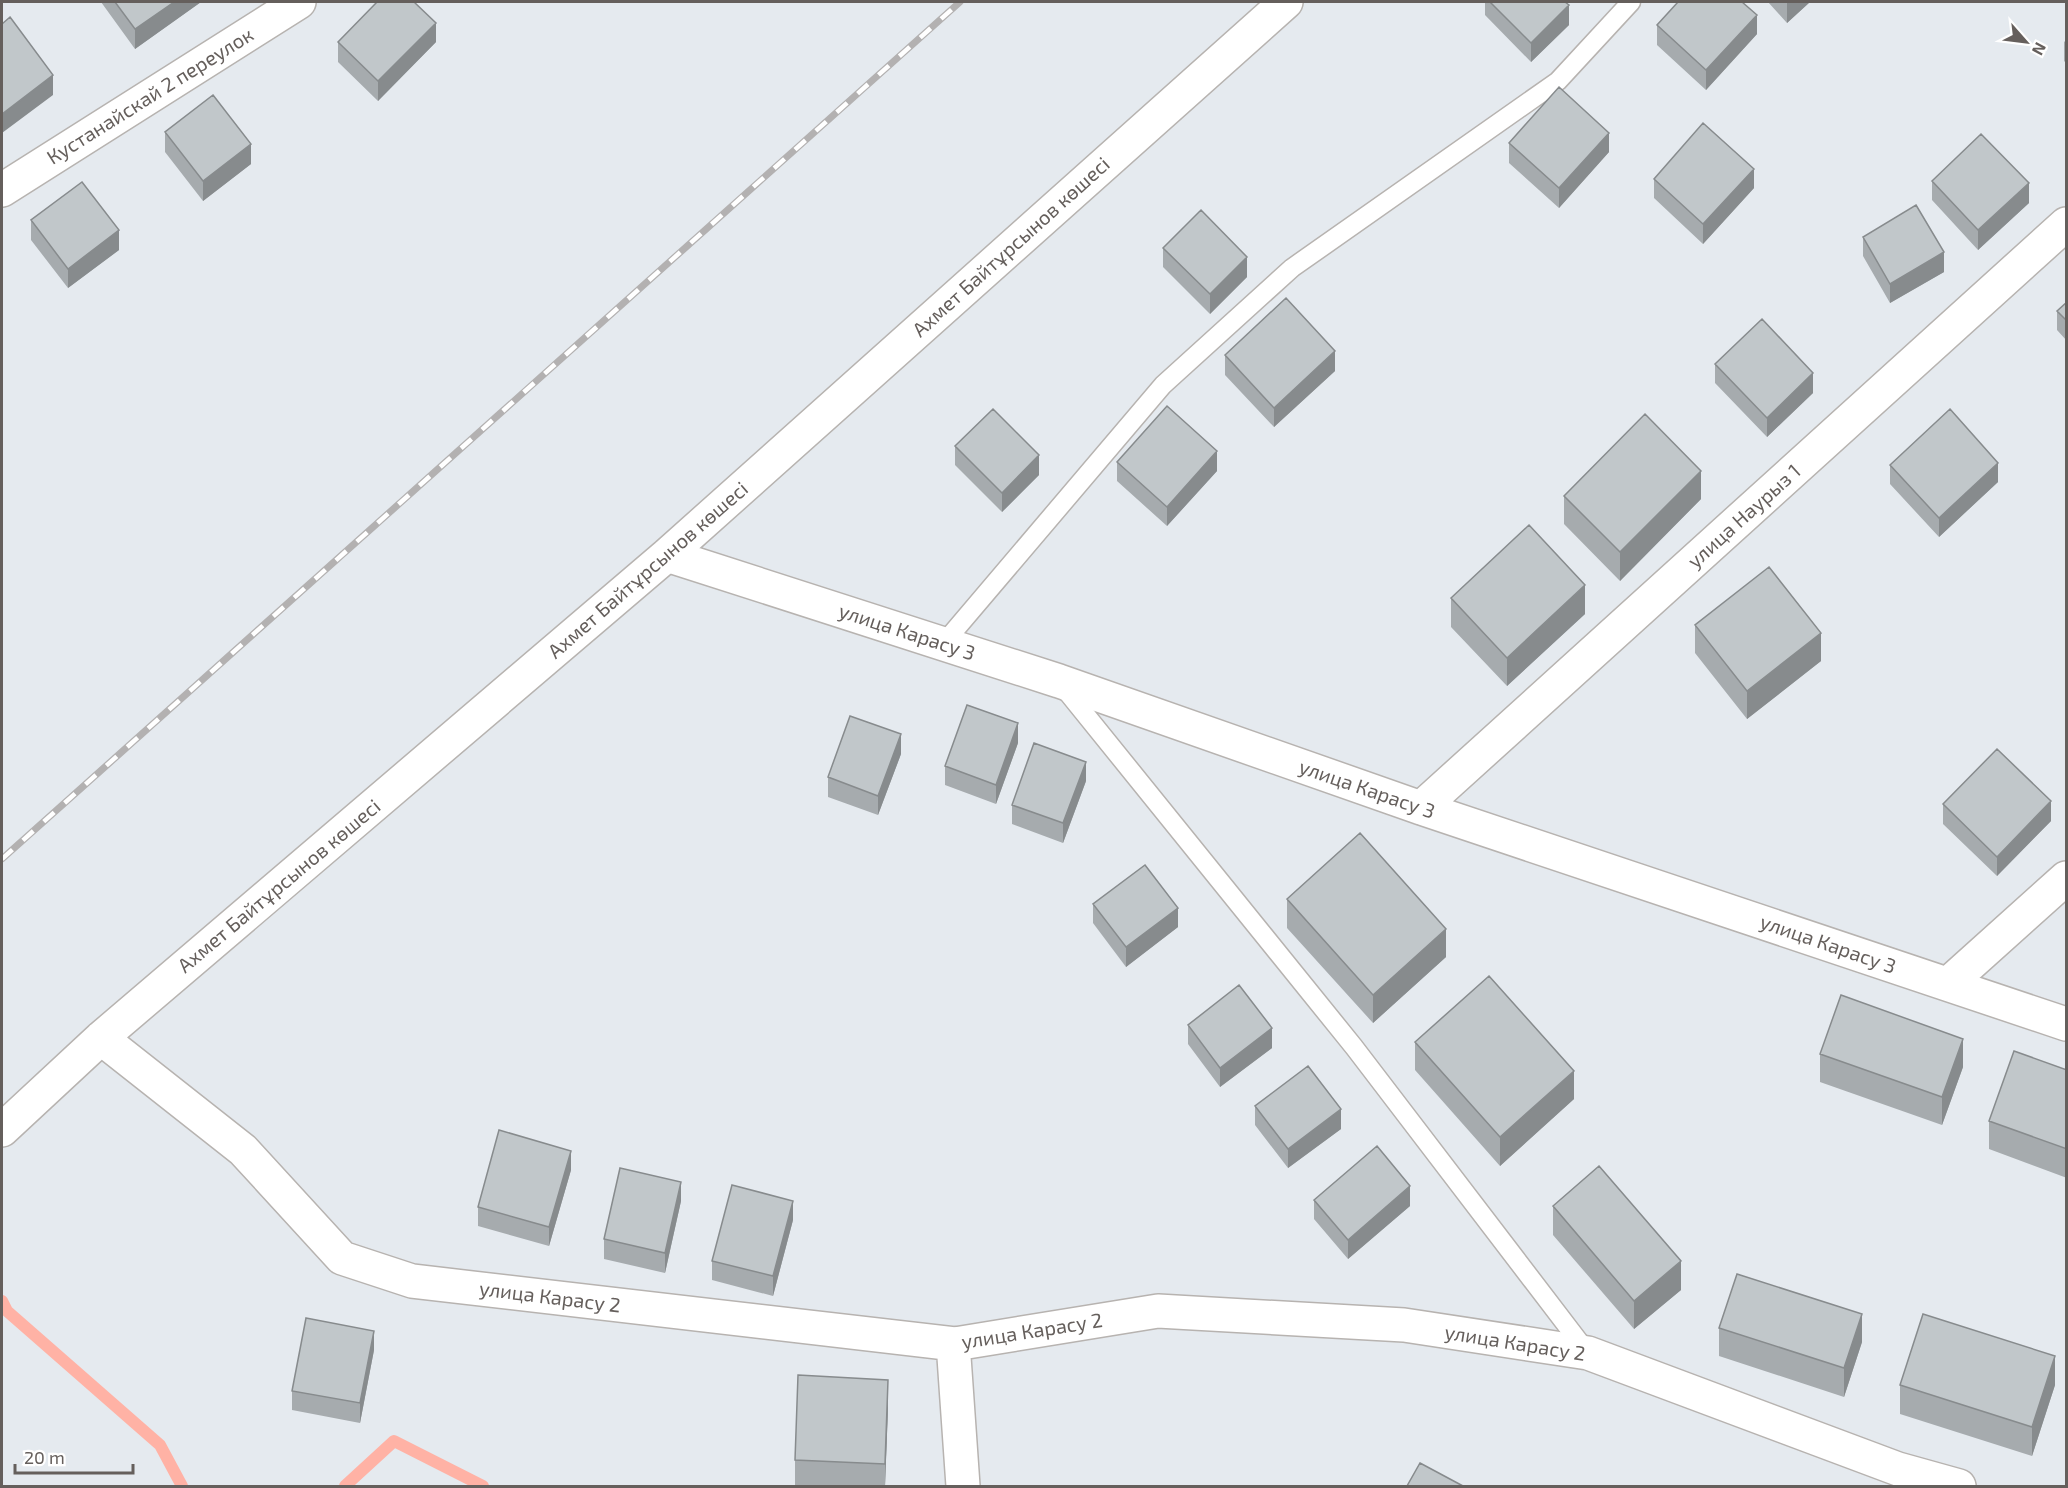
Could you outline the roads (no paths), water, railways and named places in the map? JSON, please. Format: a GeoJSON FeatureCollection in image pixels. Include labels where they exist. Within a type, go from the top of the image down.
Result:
{"type":"FeatureCollection","features":[{"type":"Feature","properties":{"kind":"street","name":"Кустанайскай 2 переулок"},"geometry":{"type":"LineString","coordinates":[[2,190],[298,2]]}},
{"type":"Feature","properties":{"kind":"street","name":"Ахмет Байтұрсынов көшесі"},"geometry":{"type":"LineString","coordinates":[[2,1130],[101,1038],[667,555],[1286,2]]}},
{"type":"Feature","properties":{"kind":"street","name":"улица Наурыз 1"},"geometry":{"type":"LineString","coordinates":[[1421,808],[2067,224]]}},
{"type":"Feature","properties":{"kind":"street","name":"улица Карасу 3"},"geometry":{"type":"LineString","coordinates":[[667,555],[1059,681],[1421,808],[2067,1024]]}},
{"type":"Feature","properties":{"kind":"street"},"geometry":{"type":"LineString","coordinates":[[1948,984],[2067,878]]}},
{"type":"Feature","properties":{"kind":"street","name":"улица Карасу 2"},"geometry":{"type":"LineString","coordinates":[[101,1038],[243,1150],[342,1258],[412,1281],[955,1344],[1158,1311],[1404,1325],[1588,1353],[1898,1468],[1959,1486]]}},
{"type":"Feature","properties":{"kind":"street"},"geometry":{"type":"LineString","coordinates":[[955,1344],[963,1486]]}},
{"type":"Feature","properties":{"kind":"lane"},"geometry":{"type":"LineString","coordinates":[[943,644],[1163,385],[1292,268],[1558,81],[1631,2]]}},
{"type":"Feature","properties":{"kind":"lane"},"geometry":{"type":"LineString","coordinates":[[1059,681],[1354,1047],[1588,1353]]}},
{"type":"Feature","properties":{"kind":"waterway"},"geometry":{"type":"LineString","coordinates":[[2,1301],[7,1311],[160,1445],[182,1486]]}},
{"type":"Feature","properties":{"kind":"waterway"},"geometry":{"type":"LineString","coordinates":[[345,1486],[394,1441],[483,1486]]}},
{"type":"Feature","properties":{"kind":"railway"},"geometry":{"type":"LineString","coordinates":[[2,859],[960,2]]}}]}
